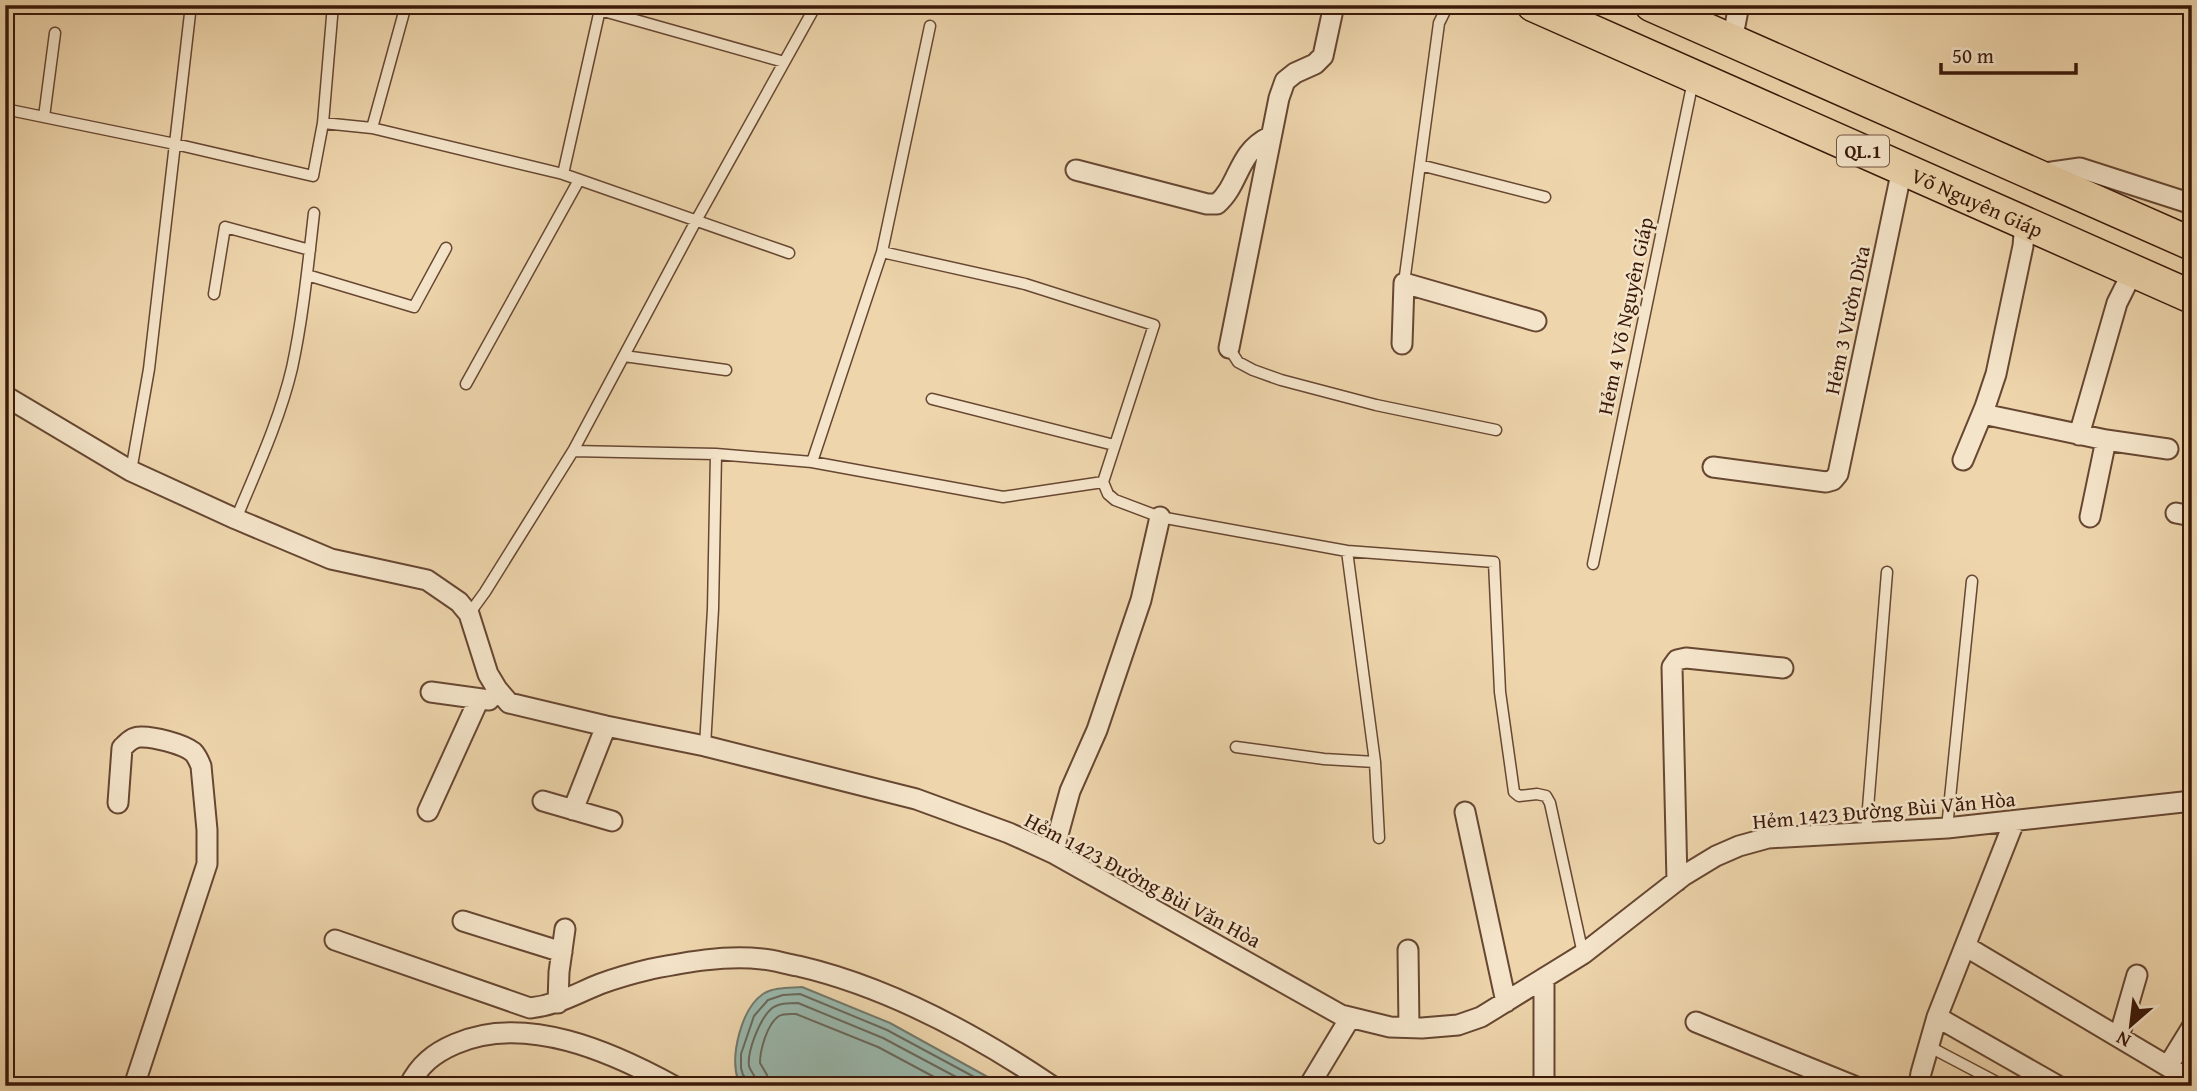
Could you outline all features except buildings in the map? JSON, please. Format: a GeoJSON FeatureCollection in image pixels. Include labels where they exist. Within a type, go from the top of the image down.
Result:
{"type":"FeatureCollection","features":[{"type":"Feature","properties":{"kind":"highway","name":"Võ Nguyên Giáp"},"geometry":{"type":"LineString","coordinates":[[1534,5],[2192,297]]}},
{"type":"Feature","properties":{"kind":"highway","name":"QL.1"},"geometry":{"type":"LineString","coordinates":[[1651,5],[2192,244]]}},
{"type":"Feature","properties":{"kind":"street"},"geometry":{"type":"LineString","coordinates":[[1229,348],[1269,137],[1284,81],[1315,64],[1323,56],[1334,5]]}},
{"type":"Feature","properties":{"kind":"street"},"geometry":{"type":"LineString","coordinates":[[1732,41],[1739,5]]}},
{"type":"Feature","properties":{"kind":"street"},"geometry":{"type":"LineString","coordinates":[[1076,170],[1207,204],[1217,204],[1225,197],[1249,152],[1260,141],[1269,137]]}},
{"type":"Feature","properties":{"kind":"street"},"geometry":{"type":"LineString","coordinates":[[2034,174],[2080,168],[2192,204]]}},
{"type":"Feature","properties":{"kind":"street","name":"Hẻm 3 Vườn Dừa"},"geometry":{"type":"LineString","coordinates":[[1713,467],[1826,482],[1833,480],[1838,474],[1902,169]]}},
{"type":"Feature","properties":{"kind":"street"},"geometry":{"type":"LineString","coordinates":[[1964,460],[1996,374],[2023,246],[2025,223]]}},
{"type":"Feature","properties":{"kind":"street"},"geometry":{"type":"LineString","coordinates":[[2080,435],[2117,303],[2133,271]]}},
{"type":"Feature","properties":{"kind":"street"},"geometry":{"type":"LineString","coordinates":[[1402,344],[1404,283],[1536,321]]}},
{"type":"Feature","properties":{"kind":"street"},"geometry":{"type":"LineString","coordinates":[[5,396],[131,471],[236,519],[331,559],[427,580],[459,602],[469,614],[488,674],[509,703]]}},
{"type":"Feature","properties":{"kind":"street"},"geometry":{"type":"LineString","coordinates":[[1983,414],[2106,440],[2168,449]]}},
{"type":"Feature","properties":{"kind":"street"},"geometry":{"type":"LineString","coordinates":[[2090,517],[2106,440]]}},
{"type":"Feature","properties":{"kind":"street"},"geometry":{"type":"LineString","coordinates":[[1052,853],[1070,791],[1097,730],[1141,600],[1160,517]]}},
{"type":"Feature","properties":{"kind":"street"},"geometry":{"type":"LineString","coordinates":[[1677,881],[1672,667],[1677,660],[1686,659],[1783,668]]}},
{"type":"Feature","properties":{"kind":"street","name":"Hẻm 1423 Đường Bùi Văn Hòa"},"geometry":{"type":"LineString","coordinates":[[431,692],[509,703],[705,746],[916,799],[1009,833],[1052,853],[1327,1008],[1349,1018],[1390,1027],[1458,1025],[1481,1017],[1583,954],[1677,881],[1716,856],[1739,846],[1768,838],[1947,828],[2192,801]]}},
{"type":"Feature","properties":{"kind":"street"},"geometry":{"type":"LineString","coordinates":[[428,811],[479,699]]}},
{"type":"Feature","properties":{"kind":"street"},"geometry":{"type":"LineString","coordinates":[[573,810],[606,726]]}},
{"type":"Feature","properties":{"kind":"street"},"geometry":{"type":"LineString","coordinates":[[118,803],[122,748],[130,740],[138,736],[170,742],[191,751],[198,759],[207,830],[207,864],[134,1086]]}},
{"type":"Feature","properties":{"kind":"street"},"geometry":{"type":"LineString","coordinates":[[543,801],[612,821]]}},
{"type":"Feature","properties":{"kind":"street"},"geometry":{"type":"LineString","coordinates":[[1465,812],[1506,1002]]}},
{"type":"Feature","properties":{"kind":"street"},"geometry":{"type":"LineString","coordinates":[[1919,1086],[1920,1073],[1937,1017],[2014,822]]}},
{"type":"Feature","properties":{"kind":"street"},"geometry":{"type":"LineString","coordinates":[[463,921],[562,952]]}},
{"type":"Feature","properties":{"kind":"street"},"geometry":{"type":"LineString","coordinates":[[558,1003],[565,929]]}},
{"type":"Feature","properties":{"kind":"street"},"geometry":{"type":"LineString","coordinates":[[335,940],[530,1008],[558,1003],[600,984],[647,970],[710,959],[763,959],[838,975],[928,1013],[1052,1086]]}},
{"type":"Feature","properties":{"kind":"street"},"geometry":{"type":"LineString","coordinates":[[1965,946],[2189,1079]]}},
{"type":"Feature","properties":{"kind":"street"},"geometry":{"type":"LineString","coordinates":[[1408,950],[1409,1027]]}},
{"type":"Feature","properties":{"kind":"street"},"geometry":{"type":"LineString","coordinates":[[2119,1037],[2137,975]]}},
{"type":"Feature","properties":{"kind":"street"},"geometry":{"type":"LineString","coordinates":[[1544,978],[1544,1086]]}},
{"type":"Feature","properties":{"kind":"street"},"geometry":{"type":"LineString","coordinates":[[1937,1017],[2058,1086]]}},
{"type":"Feature","properties":{"kind":"street"},"geometry":{"type":"LineString","coordinates":[[1308,1086],[1349,1018]]}},
{"type":"Feature","properties":{"kind":"street"},"geometry":{"type":"LineString","coordinates":[[1696,1022],[1854,1086]]}},
{"type":"Feature","properties":{"kind":"street"},"geometry":{"type":"LineString","coordinates":[[2168,1066],[2192,1027]]}},
{"type":"Feature","properties":{"kind":"street"},"geometry":{"type":"LineString","coordinates":[[409,1086],[417,1070],[439,1051],[472,1036],[503,1031],[540,1035],[590,1048],[640,1067],[674,1086]]}},
{"type":"Feature","properties":{"kind":"lane"},"geometry":{"type":"LineString","coordinates":[[131,471],[149,369],[191,5]]}},
{"type":"Feature","properties":{"kind":"lane"},"geometry":{"type":"LineString","coordinates":[[5,109],[313,176],[323,123],[333,5]]}},
{"type":"Feature","properties":{"kind":"lane"},"geometry":{"type":"LineString","coordinates":[[372,128],[406,5]]}},
{"type":"Feature","properties":{"kind":"lane"},"geometry":{"type":"LineString","coordinates":[[469,614],[573,451],[697,219],[817,5]]}},
{"type":"Feature","properties":{"kind":"lane"},"geometry":{"type":"LineString","coordinates":[[1404,283],[1439,23],[1448,5]]}},
{"type":"Feature","properties":{"kind":"lane"},"geometry":{"type":"LineString","coordinates":[[563,174],[600,8],[784,62]]}},
{"type":"Feature","properties":{"kind":"lane"},"geometry":{"type":"LineString","coordinates":[[812,462],[882,252],[930,26]]}},
{"type":"Feature","properties":{"kind":"lane"},"geometry":{"type":"LineString","coordinates":[[44,117],[55,33]]}},
{"type":"Feature","properties":{"kind":"lane","name":"Hẻm 4 Võ Nguyên Giáp"},"geometry":{"type":"LineString","coordinates":[[1593,564],[1694,76]]}},
{"type":"Feature","properties":{"kind":"lane"},"geometry":{"type":"LineString","coordinates":[[323,123],[372,128],[563,174],[789,253]]}},
{"type":"Feature","properties":{"kind":"lane"},"geometry":{"type":"LineString","coordinates":[[1420,165],[1545,197]]}},
{"type":"Feature","properties":{"kind":"lane"},"geometry":{"type":"LineString","coordinates":[[466,384],[579,180]]}},
{"type":"Feature","properties":{"kind":"lane"},"geometry":{"type":"LineString","coordinates":[[236,519],[289,378],[307,275],[314,213]]}},
{"type":"Feature","properties":{"kind":"lane"},"geometry":{"type":"LineString","coordinates":[[214,294],[225,227],[310,250]]}},
{"type":"Feature","properties":{"kind":"lane"},"geometry":{"type":"LineString","coordinates":[[307,275],[414,307],[446,248]]}},
{"type":"Feature","properties":{"kind":"lane"},"geometry":{"type":"LineString","coordinates":[[882,252],[1026,284],[1154,325],[1103,482],[1108,494],[1115,500],[1160,517],[1347,551],[1494,562],[1500,692],[1514,792],[1519,796],[1546,796],[1550,803],[1583,954]]}},
{"type":"Feature","properties":{"kind":"lane"},"geometry":{"type":"LineString","coordinates":[[1229,348],[1238,362],[1282,380],[1376,405],[1496,430]]}},
{"type":"Feature","properties":{"kind":"lane"},"geometry":{"type":"LineString","coordinates":[[624,356],[726,370]]}},
{"type":"Feature","properties":{"kind":"lane"},"geometry":{"type":"LineString","coordinates":[[932,399],[1114,445]]}},
{"type":"Feature","properties":{"kind":"lane"},"geometry":{"type":"LineString","coordinates":[[573,451],[716,454],[812,462],[1003,497],[1103,482]]}},
{"type":"Feature","properties":{"kind":"lane"},"geometry":{"type":"LineString","coordinates":[[705,746],[713,609],[716,454]]}},
{"type":"Feature","properties":{"kind":"lane"},"geometry":{"type":"LineString","coordinates":[[1347,551],[1376,762],[1379,838]]}},
{"type":"Feature","properties":{"kind":"lane"},"geometry":{"type":"LineString","coordinates":[[1866,833],[1886,572]]}},
{"type":"Feature","properties":{"kind":"lane"},"geometry":{"type":"LineString","coordinates":[[1947,828],[1972,581]]}},
{"type":"Feature","properties":{"kind":"lane"},"geometry":{"type":"LineString","coordinates":[[1236,747],[1324,759],[1376,762]]}},
{"type":"Feature","properties":{"kind":"lane"},"geometry":{"type":"LineString","coordinates":[[1928,1046],[2004,1086]]}},
{"type":"Feature","properties":{"kind":"water"},"geometry":{"type":"Polygon","coordinates":[[[802,987],[890,1023],[1004,1086],[747,1086],[738,1080],[735,1059],[739,1034],[749,1010],[755,1001],[767,992],[802,987]]]}}]}
